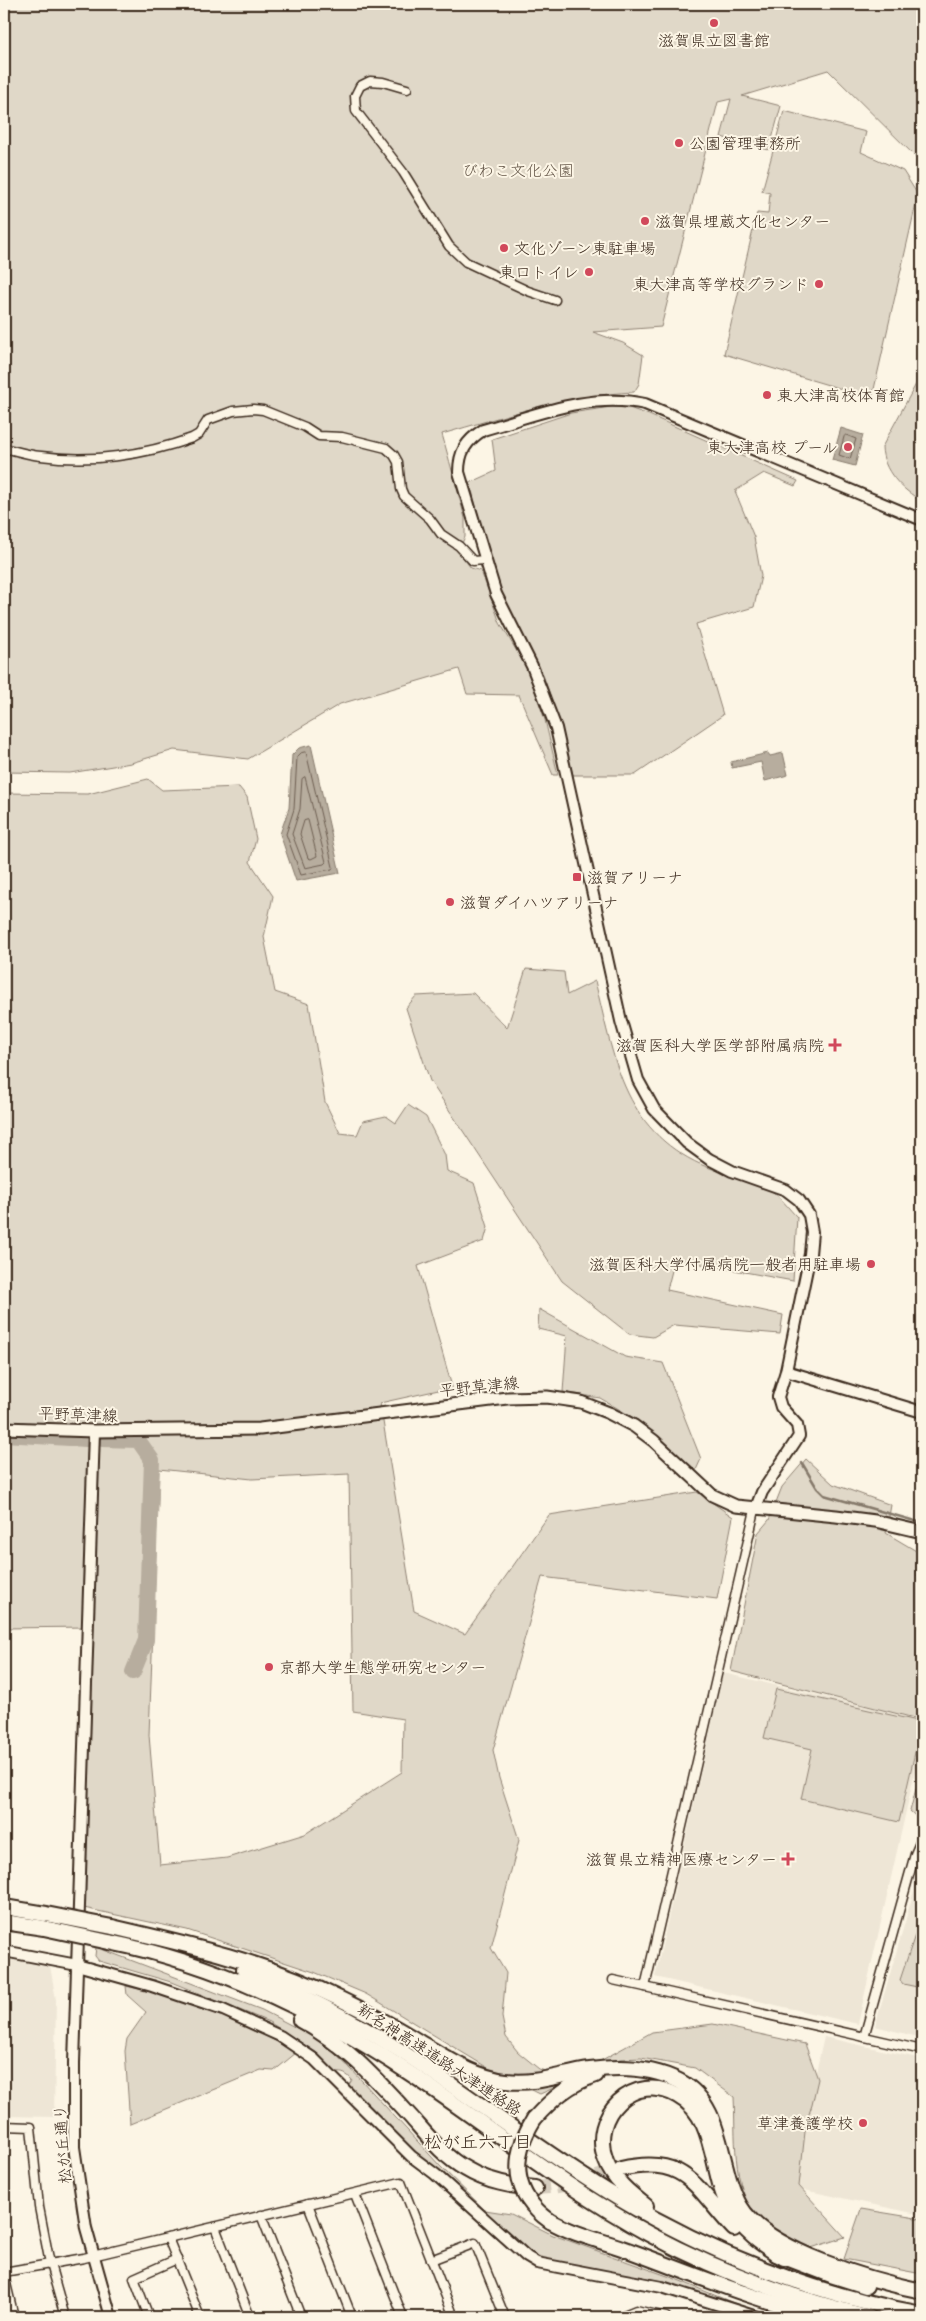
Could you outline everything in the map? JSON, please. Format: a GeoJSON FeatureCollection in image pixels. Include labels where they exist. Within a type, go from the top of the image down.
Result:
{"type":"FeatureCollection","features":[{"type":"Feature","properties":{"kind":"highway","name":"新名神高速道路大津連絡路"},"geometry":{"type":"LineString","coordinates":[[4,1907],[112,1927],[220,1960],[268,1980],[336,2013],[430,2070],[617,2197],[702,2242],[826,2290],[866,2302],[922,2314]]}},
{"type":"Feature","properties":{"kind":"highway","name":"新名神高速道路大津連絡路"},"geometry":{"type":"LineString","coordinates":[[4,1922],[44,1928],[109,1942],[197,1967],[308,2014],[379,2053],[559,2178],[648,2233],[738,2276],[826,2307],[869,2317]]}},
{"type":"Feature","properties":{"kind":"highway"},"geometry":{"type":"LineString","coordinates":[[112,1927],[199,1948],[284,1975],[338,1998],[459,2066],[490,2078],[529,2082],[590,2070],[628,2068],[663,2074],[680,2082],[694,2092],[704,2104],[712,2118],[729,2179],[740,2205],[749,2218],[762,2230],[790,2246],[853,2272],[922,2291]]}},
{"type":"Feature","properties":{"kind":"highway"},"geometry":{"type":"LineString","coordinates":[[109,1942],[246,1995],[314,2028],[361,2063],[440,2149],[465,2169],[508,2186],[535,2188]]}},
{"type":"Feature","properties":{"kind":"highway"},"geometry":{"type":"LineString","coordinates":[[628,2068],[588,2078],[572,2085],[546,2106],[534,2119],[522,2142],[519,2154],[519,2180],[530,2204],[550,2221],[578,2235],[631,2251],[734,2291],[829,2317]]}},
{"type":"Feature","properties":{"kind":"highway"},"geometry":{"type":"LineString","coordinates":[[702,2242],[636,2198],[615,2177],[606,2163],[601,2137],[604,2123],[610,2111],[630,2094],[641,2090],[667,2091],[679,2096],[689,2104],[705,2130],[719,2183],[735,2217],[753,2238],[784,2258]]}},
{"type":"Feature","properties":{"kind":"highway"},"geometry":{"type":"LineString","coordinates":[[621,2169],[652,2164],[676,2170],[696,2185],[738,2232],[762,2248],[831,2275],[922,2301]]}},
{"type":"Feature","properties":{"kind":"main road","name":"平野草津線"},"geometry":{"type":"LineString","coordinates":[[4,1428],[94,1431],[260,1429],[507,1398],[547,1397],[581,1402],[634,1426],[654,1441],[712,1495],[736,1506],[755,1510],[875,1521],[922,1532]]}},
{"type":"Feature","properties":{"kind":"street"},"geometry":{"type":"LineString","coordinates":[[407,89],[383,82],[370,81],[360,86],[355,96],[356,111],[403,172],[449,246],[466,262],[528,291],[555,300]]}},
{"type":"Feature","properties":{"kind":"street"},"geometry":{"type":"LineString","coordinates":[[645,1987],[755,1510],[762,1492],[799,1436],[797,1424],[781,1407],[778,1397],[786,1371],[810,1254],[812,1232],[809,1215],[799,1200],[786,1190],[732,1171],[709,1159],[687,1143],[654,1109],[638,1080],[621,1021],[556,728],[532,666],[496,594],[484,560],[459,472],[459,458],[471,437],[483,430],[584,401],[627,400],[646,404],[922,520]]}},
{"type":"Feature","properties":{"kind":"street"},"geometry":{"type":"LineString","coordinates":[[4,448],[39,456],[62,458],[139,453],[192,438],[199,434],[208,420],[219,415],[253,408],[263,410],[305,427],[319,436],[342,437],[386,448],[394,455],[398,462],[401,489],[404,496],[430,519],[441,534],[459,546],[472,561],[484,560]]}},
{"type":"Feature","properties":{"kind":"street"},"geometry":{"type":"LineString","coordinates":[[786,1371],[922,1412]]}},
{"type":"Feature","properties":{"kind":"street","name":"松が丘通り"},"geometry":{"type":"LineString","coordinates":[[94,1431],[74,2063],[74,2147],[86,2228],[111,2317]]}},
{"type":"Feature","properties":{"kind":"street"},"geometry":{"type":"LineString","coordinates":[[864,2037],[915,1854],[922,1838]]}},
{"type":"Feature","properties":{"kind":"street"},"geometry":{"type":"LineString","coordinates":[[4,1951],[77,1966],[202,2002],[253,2022],[298,2047],[314,2059],[411,2156],[435,2174],[527,2258],[537,2263],[662,2287],[757,2317]]}},
{"type":"Feature","properties":{"kind":"street"},"geometry":{"type":"LineString","coordinates":[[613,1980],[922,2050]]}},
{"type":"Feature","properties":{"kind":"street"},"geometry":{"type":"LineString","coordinates":[[4,2126],[31,2127],[39,2207],[50,2264],[65,2317]]}},
{"type":"Feature","properties":{"kind":"street"},"geometry":{"type":"LineString","coordinates":[[14,2317],[4,2274],[94,2256],[402,2182],[454,2317]]}},
{"type":"Feature","properties":{"kind":"street"},"geometry":{"type":"LineString","coordinates":[[355,2194],[403,2317]]}},
{"type":"Feature","properties":{"kind":"street"},"geometry":{"type":"LineString","coordinates":[[308,2204],[352,2317]]}},
{"type":"Feature","properties":{"kind":"street"},"geometry":{"type":"LineString","coordinates":[[262,2215],[301,2317]]}},
{"type":"Feature","properties":{"kind":"street"},"geometry":{"type":"LineString","coordinates":[[215,2227],[250,2317]]}},
{"type":"Feature","properties":{"kind":"street"},"geometry":{"type":"LineString","coordinates":[[168,2238],[200,2317]]}},
{"type":"Feature","properties":{"kind":"street"},"geometry":{"type":"LineString","coordinates":[[431,2260],[475,2243],[505,2317]]}},
{"type":"Feature","properties":{"kind":"street"},"geometry":{"type":"LineString","coordinates":[[149,2317],[134,2278],[177,2259]]}},
{"type":"Feature","properties":{"kind":"street"},"geometry":{"type":"LineString","coordinates":[[619,2317],[636,2310],[666,2317]]}},
{"type":"Feature","properties":{"kind":"shaded area","name":"滋賀県立精神医療センター"},"geometry":{"type":"Polygon","coordinates":[[[723,1673],[922,1719],[922,1740],[858,2024],[655,1977],[723,1673]]]}},
{"type":"Feature","properties":{"kind":"shaded area"},"geometry":{"type":"Polygon","coordinates":[[[922,1863],[922,2038],[875,2026],[922,1863]]]}},
{"type":"Feature","properties":{"kind":"shaded area"},"geometry":{"type":"Polygon","coordinates":[[[4,1957],[50,1966],[56,2000],[54,2117],[4,2116],[4,1957]]]}},
{"type":"Feature","properties":{"kind":"shaded area","name":"草津養護学校"},"geometry":{"type":"Polygon","coordinates":[[[824,2037],[922,2059],[922,2215],[790,2187],[824,2037]]]}},
{"type":"Feature","properties":{"kind":"green space","name":"びわこ文化公園"},"geometry":{"type":"Polygon","coordinates":[[[4,4],[922,4],[922,163],[828,70],[742,96],[781,106],[769,150],[721,137],[731,99],[718,102],[661,327],[593,332],[623,343],[643,355],[639,384],[634,392],[585,397],[561,402],[442,434],[465,518],[465,537],[458,551],[471,568],[481,571],[500,623],[528,670],[545,720],[558,775],[553,775],[519,695],[467,694],[459,669],[340,704],[248,759],[174,750],[131,763],[70,773],[4,772],[4,4]]]}},
{"type":"Feature","properties":{"kind":"green space","name":"東大津高等学校グランド"},"geometry":{"type":"Polygon","coordinates":[[[784,111],[866,132],[861,152],[903,171],[918,195],[872,398],[724,354],[757,213],[768,214],[770,193],[762,191],[784,111]]]}},
{"type":"Feature","properties":{"kind":"green space"},"geometry":{"type":"Polygon","coordinates":[[[922,373],[922,501],[907,491],[894,478],[886,464],[882,447],[922,373]]]}},
{"type":"Feature","properties":{"kind":"green space"},"geometry":{"type":"Polygon","coordinates":[[[611,407],[629,408],[649,415],[798,481],[795,486],[764,473],[735,491],[754,537],[761,576],[754,607],[696,624],[723,715],[635,775],[573,775],[561,727],[542,672],[505,601],[488,552],[470,483],[496,471],[492,439],[571,413],[611,407]]]}},
{"type":"Feature","properties":{"kind":"green space"},"geometry":{"type":"Polygon","coordinates":[[[148,779],[162,790],[239,787],[247,797],[256,839],[250,862],[273,896],[264,937],[275,992],[309,1004],[325,1102],[340,1133],[357,1135],[363,1121],[386,1116],[396,1123],[408,1105],[426,1117],[445,1155],[447,1171],[474,1183],[488,1227],[484,1241],[418,1266],[452,1387],[380,1403],[414,1611],[465,1634],[549,1515],[697,1492],[733,1517],[717,1599],[542,1577],[493,1750],[499,1778],[519,1840],[491,1948],[506,1973],[502,2017],[506,2037],[518,2052],[539,2069],[568,2079],[652,2032],[713,2024],[805,2044],[818,2079],[806,2123],[799,2186],[845,2237],[808,2249],[772,2228],[756,2216],[742,2190],[736,2159],[734,2097],[695,2068],[641,2058],[620,2059],[540,2094],[488,2068],[366,1994],[314,1972],[187,1930],[79,1907],[87,1627],[4,1628],[4,793],[88,794],[148,779]],[[159,1469],[149,1735],[160,1865],[227,1858],[305,1834],[402,1772],[403,1719],[353,1711],[349,1474],[252,1479],[159,1469]]]}},
{"type":"Feature","properties":{"kind":"green space"},"geometry":{"type":"Polygon","coordinates":[[[526,969],[564,972],[567,995],[595,981],[616,1063],[638,1111],[654,1132],[675,1150],[702,1165],[770,1190],[797,1217],[793,1281],[675,1259],[667,1290],[783,1315],[780,1334],[674,1325],[653,1337],[629,1334],[562,1281],[430,1081],[406,1008],[416,996],[473,993],[507,1028],[526,969]]]}},
{"type":"Feature","properties":{"kind":"green space"},"geometry":{"type":"Polygon","coordinates":[[[539,1309],[625,1357],[663,1363],[701,1459],[696,1470],[639,1421],[600,1398],[563,1392],[567,1336],[538,1329],[539,1309]]]}},
{"type":"Feature","properties":{"kind":"green space"},"geometry":{"type":"Polygon","coordinates":[[[806,1459],[833,1484],[891,1505],[886,1533],[918,1552],[917,1576],[922,1578],[922,1720],[731,1671],[758,1533],[769,1520],[782,1487],[806,1459]]]}},
{"type":"Feature","properties":{"kind":"green space"},"geometry":{"type":"Polygon","coordinates":[[[776,1689],[922,1722],[899,1822],[801,1799],[812,1749],[764,1738],[776,1689]]]}},
{"type":"Feature","properties":{"kind":"green space"},"geometry":{"type":"Polygon","coordinates":[[[922,1767],[922,1822],[910,1811],[922,1767]]]}},
{"type":"Feature","properties":{"kind":"green space"},"geometry":{"type":"Polygon","coordinates":[[[922,1914],[922,1988],[903,1984],[900,1980],[922,1914]]]}},
{"type":"Feature","properties":{"kind":"green space"},"geometry":{"type":"Polygon","coordinates":[[[96,1947],[262,2010],[310,2035],[336,2052],[336,2055],[441,2167],[485,2210],[511,2214],[553,2235],[673,2278],[741,2306],[732,2305],[644,2277],[592,2271],[558,2264],[527,2250],[415,2151],[348,2086],[352,2080],[347,2075],[335,2073],[316,2052],[269,2022],[171,1982],[99,1961],[95,1956],[96,1947]]]}},
{"type":"Feature","properties":{"kind":"green space"},"geometry":{"type":"Polygon","coordinates":[[[126,1986],[171,1997],[214,2012],[276,2041],[296,2053],[274,2071],[261,2070],[130,2124],[125,2051],[127,2039],[146,2012],[127,1995],[126,1986]]]}},
{"type":"Feature","properties":{"kind":"green space"},"geometry":{"type":"Polygon","coordinates":[[[861,2209],[922,2219],[922,2274],[844,2259],[861,2209]]]}},
{"type":"Feature","properties":{"kind":"water","name":"東大津高校 プール"},"geometry":{"type":"Polygon","coordinates":[[[841,428],[863,435],[855,466],[832,460],[841,428]]]}},
{"type":"Feature","properties":{"kind":"water"},"geometry":{"type":"Polygon","coordinates":[[[311,745],[340,873],[296,881],[280,834],[289,808],[292,755],[299,748],[311,745]]]}},
{"type":"Feature","properties":{"kind":"water"},"geometry":{"type":"Polygon","coordinates":[[[768,753],[770,756],[783,753],[788,775],[765,781],[761,762],[732,768],[731,762],[768,753]]]}},
{"type":"Feature","properties":{"kind":"waterway"},"geometry":{"type":"LineString","coordinates":[[4,1434],[86,1439]]}},
{"type":"Feature","properties":{"kind":"waterway"},"geometry":{"type":"LineString","coordinates":[[102,1439],[138,1440],[152,1460],[146,1640],[133,1672]]}},
{"type":"Feature","properties":{"kind":"waterway"},"geometry":{"type":"LineString","coordinates":[[802,1463],[817,1488],[824,1495],[922,1523]]}},
{"type":"Feature","properties":{"kind":"tunnel"},"geometry":{"type":"LineString","coordinates":[[535,2188],[579,2182],[621,2169]]}},
{"type":"Feature","properties":{"kind":"place","name":"滋賀県立図書館"},"geometry":{"type":"Point","coordinates":[714,23]}},
{"type":"Feature","properties":{"kind":"place","name":"公園管理事務所"},"geometry":{"type":"Point","coordinates":[679,143]}},
{"type":"Feature","properties":{"kind":"place","name":"滋賀県埋蔵文化センター"},"geometry":{"type":"Point","coordinates":[645,221]}},
{"type":"Feature","properties":{"kind":"place","name":"文化ゾーン東駐車場"},"geometry":{"type":"Point","coordinates":[504,248]}},
{"type":"Feature","properties":{"kind":"place","name":"東口トイレ"},"geometry":{"type":"Point","coordinates":[589,272]}},
{"type":"Feature","properties":{"kind":"place","name":"東大津高等学校グランド"},"geometry":{"type":"Point","coordinates":[819,284]}},
{"type":"Feature","properties":{"kind":"place","name":"東大津高校体育館"},"geometry":{"type":"Point","coordinates":[767,395]}},
{"type":"Feature","properties":{"kind":"place","name":"東大津高校 プール"},"geometry":{"type":"Point","coordinates":[848,447]}},
{"type":"Feature","properties":{"kind":"place","name":"滋賀アリーナ"},"geometry":{"type":"Point","coordinates":[577,877]}},
{"type":"Feature","properties":{"kind":"place","name":"滋賀ダイハツアリーナ"},"geometry":{"type":"Point","coordinates":[450,902]}},
{"type":"Feature","properties":{"kind":"place","name":"滋賀医科大学医学部附属病院"},"geometry":{"type":"Point","coordinates":[835,1045]}},
{"type":"Feature","properties":{"kind":"place","name":"滋賀医科大学付属病院一般者用駐車場"},"geometry":{"type":"Point","coordinates":[871,1264]}},
{"type":"Feature","properties":{"kind":"place","name":"京都大学生態学研究センター"},"geometry":{"type":"Point","coordinates":[269,1667]}},
{"type":"Feature","properties":{"kind":"place","name":"滋賀県立精神医療センター"},"geometry":{"type":"Point","coordinates":[788,1859]}},
{"type":"Feature","properties":{"kind":"place","name":"草津養護学校"},"geometry":{"type":"Point","coordinates":[863,2123]}},
{"type":"Feature","properties":{"kind":"district","name":"松が丘六丁目"},"geometry":{"type":"Point","coordinates":[478,2142]}}]}
